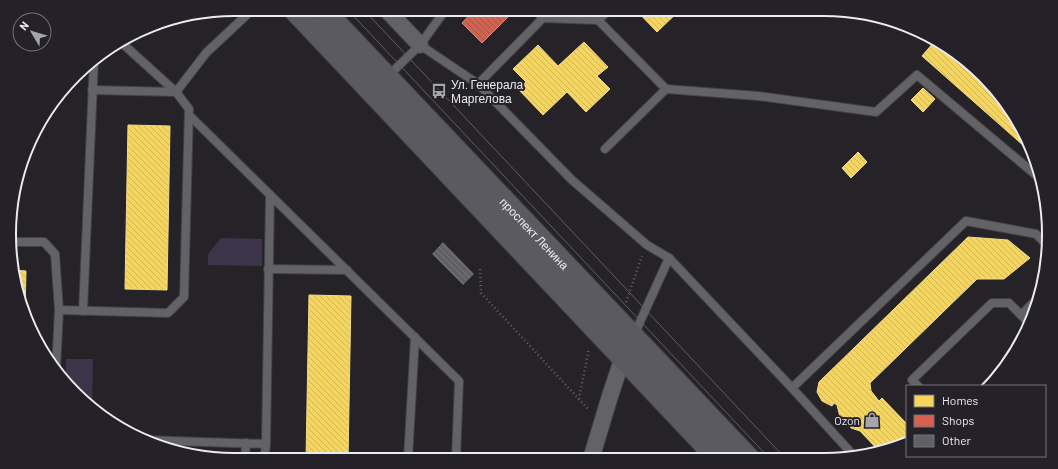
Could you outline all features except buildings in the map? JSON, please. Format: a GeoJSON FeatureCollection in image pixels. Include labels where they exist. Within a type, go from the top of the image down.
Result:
{"type":"FeatureCollection","features":[{"type":"Feature","properties":{"kind":"main road","name":"проспект Ленина"},"geometry":{"type":"LineString","coordinates":[[302,16],[379,85],[633,337],[743,453]]}},
{"type":"Feature","properties":{"kind":"main road","name":"проспект Ленина"},"geometry":{"type":"LineString","coordinates":[[327,16],[379,85],[623,357],[713,453]]}},
{"type":"Feature","properties":{"kind":"main road"},"geometry":{"type":"LineString","coordinates":[[623,357],[633,337]]}},
{"type":"Feature","properties":{"kind":"street"},"geometry":{"type":"LineString","coordinates":[[393,16],[420,45]]}},
{"type":"Feature","properties":{"kind":"street"},"geometry":{"type":"LineString","coordinates":[[593,453],[623,357]]}},
{"type":"Feature","properties":{"kind":"lane"},"geometry":{"type":"LineString","coordinates":[[176,92],[206,53],[246,16]]}},
{"type":"Feature","properties":{"kind":"lane"},"geometry":{"type":"LineString","coordinates":[[379,85],[420,45],[441,16]]}},
{"type":"Feature","properties":{"kind":"lane"},"geometry":{"type":"LineString","coordinates":[[598,20],[602,16]]}},
{"type":"Feature","properties":{"kind":"lane"},"geometry":{"type":"LineString","coordinates":[[478,84],[543,18],[598,20],[666,89],[758,96],[876,112],[916,75],[1033,173]]}},
{"type":"Feature","properties":{"kind":"lane"},"geometry":{"type":"LineString","coordinates":[[59,310],[168,313],[184,297],[189,109],[176,92],[124,45]]}},
{"type":"Feature","properties":{"kind":"lane"},"geometry":{"type":"LineString","coordinates":[[420,45],[478,84],[572,180],[647,245],[669,258],[792,388],[849,451]]}},
{"type":"Feature","properties":{"kind":"lane"},"geometry":{"type":"LineString","coordinates":[[84,311],[94,67]]}},
{"type":"Feature","properties":{"kind":"lane"},"geometry":{"type":"LineString","coordinates":[[605,149],[666,89]]}},
{"type":"Feature","properties":{"kind":"lane"},"geometry":{"type":"LineString","coordinates":[[92,90],[176,92]]}},
{"type":"Feature","properties":{"kind":"lane"},"geometry":{"type":"LineString","coordinates":[[189,115],[459,381],[456,453]]}},
{"type":"Feature","properties":{"kind":"lane"},"geometry":{"type":"LineString","coordinates":[[265,453],[270,195]]}},
{"type":"Feature","properties":{"kind":"lane"},"geometry":{"type":"LineString","coordinates":[[792,388],[966,221],[1036,234],[1042,240]]}},
{"type":"Feature","properties":{"kind":"lane"},"geometry":{"type":"LineString","coordinates":[[16,242],[44,242],[55,254],[59,310],[56,361]]}},
{"type":"Feature","properties":{"kind":"lane"},"geometry":{"type":"LineString","coordinates":[[633,337],[669,258]]}},
{"type":"Feature","properties":{"kind":"lane"},"geometry":{"type":"LineString","coordinates":[[268,270],[347,270]]}},
{"type":"Feature","properties":{"kind":"lane"},"geometry":{"type":"LineString","coordinates":[[917,385],[912,380],[992,303],[1009,304],[1025,319]]}},
{"type":"Feature","properties":{"kind":"lane"},"geometry":{"type":"LineString","coordinates":[[1021,315],[1029,307]]}},
{"type":"Feature","properties":{"kind":"lane"},"geometry":{"type":"LineString","coordinates":[[408,453],[415,338]]}},
{"type":"Feature","properties":{"kind":"lane"},"geometry":{"type":"LineString","coordinates":[[163,441],[266,444]]}},
{"type":"Feature","properties":{"kind":"lane"},"geometry":{"type":"LineString","coordinates":[[245,453],[246,443]]}},
{"type":"Feature","properties":{"kind":"path"},"geometry":{"type":"LineString","coordinates":[[625,305],[643,253]]}},
{"type":"Feature","properties":{"kind":"path"},"geometry":{"type":"LineString","coordinates":[[480,268],[481,293],[588,409]]}},
{"type":"Feature","properties":{"kind":"path"},"geometry":{"type":"LineString","coordinates":[[579,399],[590,346]]}},
{"type":"Feature","properties":{"kind":"shaded area"},"geometry":{"type":"Polygon","coordinates":[[[221,238],[262,239],[262,266],[208,265],[208,254],[221,238]]]}},
{"type":"Feature","properties":{"kind":"shaded area"},"geometry":{"type":"Polygon","coordinates":[[[66,359],[93,359],[92,401],[70,379],[66,374],[66,359]]]}},
{"type":"Feature","properties":{"kind":"tram line"},"geometry":{"type":"LineString","coordinates":[[354,16],[764,453]]}},
{"type":"Feature","properties":{"kind":"tram line"},"geometry":{"type":"LineString","coordinates":[[370,16],[780,453]]}},
{"type":"Feature","properties":{"kind":"place","name":"Ул. Генерала Маргелова"},"geometry":{"type":"Point","coordinates":[439,91]}},
{"type":"Feature","properties":{"kind":"place","name":"Ozon"},"geometry":{"type":"Point","coordinates":[872,420]}}]}
